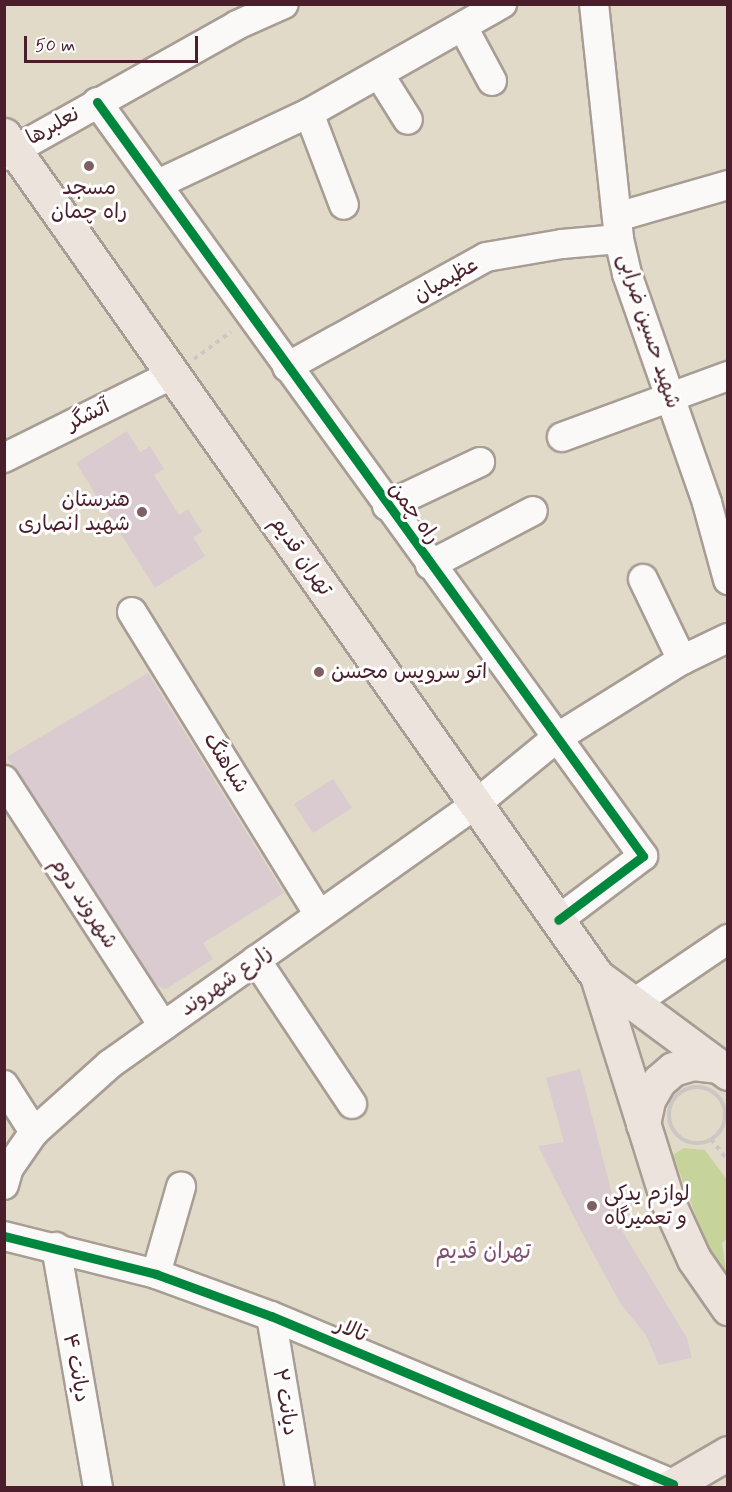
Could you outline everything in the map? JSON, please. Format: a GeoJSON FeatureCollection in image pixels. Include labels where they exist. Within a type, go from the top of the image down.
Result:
{"type":"FeatureCollection","features":[{"type":"Feature","properties":{"kind":"main road","name":"تهران قدیم"},"geometry":{"type":"LineString","coordinates":[[8,146],[173,374],[597,976]]}},
{"type":"Feature","properties":{"kind":"main road"},"geometry":{"type":"LineString","coordinates":[[597,976],[722,1069]]}},
{"type":"Feature","properties":{"kind":"main road"},"geometry":{"type":"LineString","coordinates":[[597,976],[667,1200],[694,1258],[728,1308]]}},
{"type":"Feature","properties":{"kind":"main road"},"geometry":{"type":"LineString","coordinates":[[643,1124],[648,1100],[659,1081],[673,1069],[693,1063],[722,1069]]}},
{"type":"Feature","properties":{"kind":"main road"},"geometry":{"type":"LineString","coordinates":[[680,1486],[728,1453]]}},
{"type":"Feature","properties":{"kind":"main road"},"geometry":{"type":"LineString","coordinates":[[680,1486],[728,1476]]}},
{"type":"Feature","properties":{"kind":"street","name":"نعلبرها"},"geometry":{"type":"LineString","coordinates":[[8,146],[97,102],[233,15],[284,4]]}},
{"type":"Feature","properties":{"kind":"street"},"geometry":{"type":"LineString","coordinates":[[158,184],[309,113],[464,29],[502,4]]}},
{"type":"Feature","properties":{"kind":"street","name":"شهید حسین ضرابی"},"geometry":{"type":"LineString","coordinates":[[594,4],[618,228],[631,284],[671,397],[717,499],[728,580]]}},
{"type":"Feature","properties":{"kind":"street"},"geometry":{"type":"LineString","coordinates":[[464,29],[492,81]]}},
{"type":"Feature","properties":{"kind":"street"},"geometry":{"type":"LineString","coordinates":[[379,74],[408,120]]}},
{"type":"Feature","properties":{"kind":"street","name":"راه چمن"},"geometry":{"type":"LineString","coordinates":[[97,102],[555,739],[643,856],[558,920]]}},
{"type":"Feature","properties":{"kind":"street"},"geometry":{"type":"LineString","coordinates":[[309,113],[344,205]]}},
{"type":"Feature","properties":{"kind":"street","name":"عظیمیان"},"geometry":{"type":"LineString","coordinates":[[287,367],[486,258],[562,244],[618,228],[728,185]]}},
{"type":"Feature","properties":{"kind":"street","name":"آتشگر"},"geometry":{"type":"LineString","coordinates":[[4,458],[173,374]]}},
{"type":"Feature","properties":{"kind":"street"},"geometry":{"type":"LineString","coordinates":[[562,437],[728,376]]}},
{"type":"Feature","properties":{"kind":"street"},"geometry":{"type":"LineString","coordinates":[[387,506],[480,462]]}},
{"type":"Feature","properties":{"kind":"street"},"geometry":{"type":"LineString","coordinates":[[430,565],[533,511]]}},
{"type":"Feature","properties":{"kind":"street"},"geometry":{"type":"LineString","coordinates":[[643,579],[682,660]]}},
{"type":"Feature","properties":{"kind":"street","name":"شباهنگ"},"geometry":{"type":"LineString","coordinates":[[132,612],[320,915]]}},
{"type":"Feature","properties":{"kind":"street","name":"زارع شهروند"},"geometry":{"type":"LineString","coordinates":[[4,1185],[9,1168],[34,1132],[81,1088],[163,1026],[476,804],[555,739],[682,660],[728,638]]}},
{"type":"Feature","properties":{"kind":"street","name":"شهروند دوم"},"geometry":{"type":"LineString","coordinates":[[4,780],[163,1026]]}},
{"type":"Feature","properties":{"kind":"street"},"geometry":{"type":"LineString","coordinates":[[634,1004],[728,939]]}},
{"type":"Feature","properties":{"kind":"street"},"geometry":{"type":"LineString","coordinates":[[256,960],[352,1104]]}},
{"type":"Feature","properties":{"kind":"street"},"geometry":{"type":"LineString","coordinates":[[4,1085],[34,1132]]}},
{"type":"Feature","properties":{"kind":"street"},"geometry":{"type":"LineString","coordinates":[[156,1274],[181,1187]]}},
{"type":"Feature","properties":{"kind":"street","name":"تالار"},"geometry":{"type":"LineString","coordinates":[[4,1236],[56,1247],[156,1274],[271,1316],[680,1486]]}},
{"type":"Feature","properties":{"kind":"street","name":"دیانت ۴"},"geometry":{"type":"LineString","coordinates":[[56,1247],[98,1488]]}},
{"type":"Feature","properties":{"kind":"street","name":"دیانت ۲"},"geometry":{"type":"LineString","coordinates":[[271,1316],[300,1488]]}},
{"type":"Feature","properties":{"kind":"path"},"geometry":{"type":"LineString","coordinates":[[173,374],[251,317]]}},
{"type":"Feature","properties":{"kind":"path"},"geometry":{"type":"LineString","coordinates":[[703,1088],[718,1097],[725,1115],[719,1133],[711,1139],[693,1143],[676,1134],[671,1127],[669,1109],[678,1094],[703,1088]]}},
{"type":"Feature","properties":{"kind":"path"},"geometry":{"type":"LineString","coordinates":[[711,1139],[728,1161]]}},
{"type":"Feature","properties":{"kind":"green space"},"geometry":{"type":"Polygon","coordinates":[[[684,1148],[705,1150],[727,1180],[727,1239],[722,1243],[727,1278],[707,1245],[673,1155],[684,1148]]]}},
{"type":"Feature","properties":{"kind":"building","name":"هنرستان شهید انصاری"},"geometry":{"type":"Polygon","coordinates":[[[127,431],[140,452],[150,446],[164,469],[154,475],[179,515],[188,509],[202,532],[193,537],[205,556],[155,588],[76,463],[127,431]]]}},
{"type":"Feature","properties":{"kind":"building"},"geometry":{"type":"Polygon","coordinates":[[[148,673],[284,893],[203,943],[213,959],[166,989],[156,985],[7,757],[148,673]]]}},
{"type":"Feature","properties":{"kind":"building"},"geometry":{"type":"Polygon","coordinates":[[[333,779],[352,808],[313,833],[294,804],[333,779]]]}},
{"type":"Feature","properties":{"kind":"building","name":"لوازم یدکی و تعمیرگاه"},"geometry":{"type":"Polygon","coordinates":[[[580,1069],[621,1229],[687,1338],[692,1358],[659,1365],[646,1335],[620,1303],[538,1146],[564,1142],[546,1078],[580,1069]]]}},
{"type":"Feature","properties":{"kind":"cycle path"},"geometry":{"type":"LineString","coordinates":[[97,102],[643,856],[558,920]]}},
{"type":"Feature","properties":{"kind":"cycle path"},"geometry":{"type":"LineString","coordinates":[[4,1236],[156,1274],[271,1316],[673,1484]]}},
{"type":"Feature","properties":{"kind":"place","name":"مسجد راه چمان"},"geometry":{"type":"Point","coordinates":[89,166]}},
{"type":"Feature","properties":{"kind":"place","name":"هنرستان شهید انصاری"},"geometry":{"type":"Point","coordinates":[142,512]}},
{"type":"Feature","properties":{"kind":"place","name":"اتو سرویس محسن"},"geometry":{"type":"Point","coordinates":[319,672]}},
{"type":"Feature","properties":{"kind":"place","name":"لوازم یدکی و تعمیرگاه"},"geometry":{"type":"Point","coordinates":[592,1206]}},
{"type":"Feature","properties":{"kind":"district","name":"تهران قدیم"},"geometry":{"type":"Point","coordinates":[483,1253]}}]}
